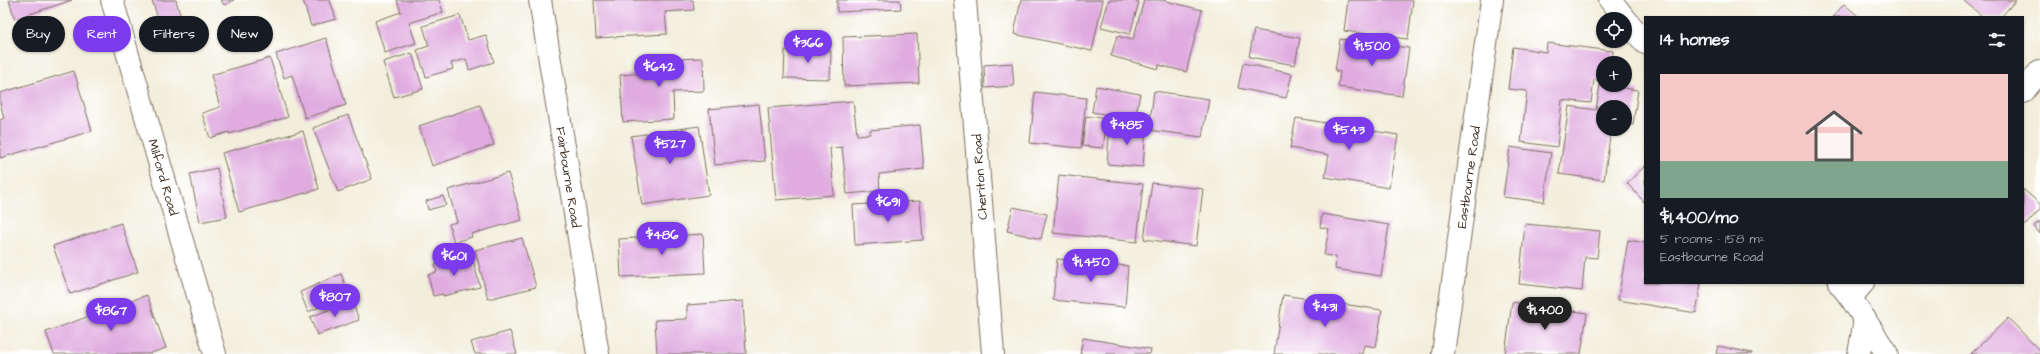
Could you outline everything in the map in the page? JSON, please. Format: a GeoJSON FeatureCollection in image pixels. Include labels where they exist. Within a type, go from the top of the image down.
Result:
{"type":"FeatureCollection","features":[{"type":"Feature","properties":{"kind":"street","name":"Milford Road"},"geometry":{"type":"LineString","coordinates":[[112,0],[215,354]]}},
{"type":"Feature","properties":{"kind":"street","name":"Fairbourne Road"},"geometry":{"type":"LineString","coordinates":[[540,0],[598,354]]}},
{"type":"Feature","properties":{"kind":"street","name":"Cheriton Road"},"geometry":{"type":"LineString","coordinates":[[965,0],[992,354]]}},
{"type":"Feature","properties":{"kind":"street","name":"Eastbourne Road"},"geometry":{"type":"LineString","coordinates":[[1443,354],[1492,0]]}},
{"type":"Feature","properties":{"kind":"street"},"geometry":{"type":"LineString","coordinates":[[1610,0],[1644,42]]}},
{"type":"Feature","properties":{"kind":"street"},"geometry":{"type":"LineString","coordinates":[[2024,91],[2040,71]]}},
{"type":"Feature","properties":{"kind":"street"},"geometry":{"type":"LineString","coordinates":[[1851,288],[1865,319],[1887,354]]}},
{"type":"Feature","properties":{"kind":"street"},"geometry":{"type":"LineString","coordinates":[[1858,354],[1865,319]]}},
{"type":"Feature","properties":{"kind":"building"},"geometry":{"type":"Polygon","coordinates":[[[9,0],[72,0],[24,16],[14,16],[9,0]]]}},
{"type":"Feature","properties":{"kind":"building"},"geometry":{"type":"Polygon","coordinates":[[[152,0],[176,0],[180,16],[157,16],[152,0]]]}},
{"type":"Feature","properties":{"kind":"building"},"geometry":{"type":"Polygon","coordinates":[[[221,0],[234,0],[224,5],[221,0]]]}},
{"type":"Feature","properties":{"kind":"building"},"geometry":{"type":"Polygon","coordinates":[[[303,0],[330,0],[336,19],[311,26],[303,0]]]}},
{"type":"Feature","properties":{"kind":"building"},"geometry":{"type":"Polygon","coordinates":[[[397,0],[439,0],[443,12],[409,23],[416,43],[385,53],[375,21],[401,12],[397,0]]]}},
{"type":"Feature","properties":{"kind":"building"},"geometry":{"type":"Polygon","coordinates":[[[594,0],[693,0],[694,10],[665,12],[667,34],[596,38],[594,0]]]}},
{"type":"Feature","properties":{"kind":"building"},"geometry":{"type":"Polygon","coordinates":[[[837,0],[900,0],[901,9],[837,12],[837,0]]]}},
{"type":"Feature","properties":{"kind":"building"},"geometry":{"type":"Polygon","coordinates":[[[1021,0],[1103,0],[1092,51],[1014,34],[1021,0]]]}},
{"type":"Feature","properties":{"kind":"building"},"geometry":{"type":"Polygon","coordinates":[[[1109,0],[1130,0],[1139,2],[1130,34],[1101,27],[1109,0]]]}},
{"type":"Feature","properties":{"kind":"building"},"geometry":{"type":"Polygon","coordinates":[[[1144,0],[1162,0],[1202,10],[1186,72],[1159,65],[1158,69],[1111,56],[1117,36],[1133,40],[1144,0]]]}},
{"type":"Feature","properties":{"kind":"building"},"geometry":{"type":"Polygon","coordinates":[[[1348,0],[1413,0],[1408,39],[1344,31],[1348,0]]]}},
{"type":"Feature","properties":{"kind":"building"},"geometry":{"type":"Polygon","coordinates":[[[1963,0],[2016,0],[2002,16],[1982,16],[1963,0]]]}},
{"type":"Feature","properties":{"kind":"building"},"geometry":{"type":"Polygon","coordinates":[[[1844,4],[1858,16],[1834,16],[1844,4]]]}},
{"type":"Feature","properties":{"kind":"building"},"geometry":{"type":"Polygon","coordinates":[[[460,15],[468,40],[486,35],[494,62],[469,70],[466,59],[451,63],[453,69],[426,77],[417,50],[429,46],[423,26],[460,15]]]}},
{"type":"Feature","properties":{"kind":"building"},"geometry":{"type":"Polygon","coordinates":[[[1254,30],[1300,38],[1295,65],[1249,57],[1254,30]]]}},
{"type":"Feature","properties":{"kind":"building"},"geometry":{"type":"Polygon","coordinates":[[[917,34],[919,83],[844,86],[843,37],[917,34]]]}},
{"type":"Feature","properties":{"kind":"building"},"geometry":{"type":"Polygon","coordinates":[[[326,38],[346,105],[305,118],[292,75],[284,78],[276,54],[326,38]]]}},
{"type":"Feature","properties":{"kind":"building"},"geometry":{"type":"Polygon","coordinates":[[[1340,39],[1409,48],[1402,96],[1338,87],[1340,72],[1335,71],[1340,39]]]}},
{"type":"Feature","properties":{"kind":"building"},"geometry":{"type":"Polygon","coordinates":[[[1547,43],[1613,51],[1613,56],[1596,56],[1596,80],[1594,80],[1591,103],[1562,100],[1557,147],[1521,142],[1527,91],[1508,89],[1513,47],[1546,52],[1547,43]]]}},
{"type":"Feature","properties":{"kind":"building"},"geometry":{"type":"Polygon","coordinates":[[[785,50],[831,51],[830,79],[784,78],[785,50]]]}},
{"type":"Feature","properties":{"kind":"building"},"geometry":{"type":"Polygon","coordinates":[[[412,53],[423,89],[394,97],[383,62],[412,53]]]}},
{"type":"Feature","properties":{"kind":"building"},"geometry":{"type":"Polygon","coordinates":[[[270,58],[288,117],[210,138],[202,113],[220,107],[211,75],[270,58]]]}},
{"type":"Feature","properties":{"kind":"building"},"geometry":{"type":"Polygon","coordinates":[[[703,58],[704,91],[673,92],[674,119],[623,122],[620,75],[646,73],[645,60],[703,58]]]}},
{"type":"Feature","properties":{"kind":"building"},"geometry":{"type":"Polygon","coordinates":[[[1012,63],[1014,86],[985,88],[984,65],[1012,63]]]}},
{"type":"Feature","properties":{"kind":"building"},"geometry":{"type":"Polygon","coordinates":[[[1243,63],[1292,74],[1286,98],[1238,88],[1243,63]]]}},
{"type":"Feature","properties":{"kind":"building"},"geometry":{"type":"Polygon","coordinates":[[[74,71],[92,131],[0,158],[0,120],[4,118],[0,103],[0,93],[74,71]]]}},
{"type":"Feature","properties":{"kind":"building"},"geometry":{"type":"Polygon","coordinates":[[[1096,86],[1140,94],[1135,119],[1092,112],[1096,86]]]}},
{"type":"Feature","properties":{"kind":"building"},"geometry":{"type":"Polygon","coordinates":[[[1632,89],[1638,90],[1633,125],[1632,100],[1598,100],[1599,92],[1632,92],[1632,89]]]}},
{"type":"Feature","properties":{"kind":"building"},"geometry":{"type":"Polygon","coordinates":[[[1154,91],[1209,99],[1202,137],[1149,130],[1154,91]]]}},
{"type":"Feature","properties":{"kind":"building"},"geometry":{"type":"Polygon","coordinates":[[[1035,92],[1086,98],[1081,148],[1030,143],[1035,92]]]}},
{"type":"Feature","properties":{"kind":"building"},"geometry":{"type":"Polygon","coordinates":[[[853,101],[857,135],[870,134],[870,130],[920,125],[924,169],[879,174],[880,191],[847,194],[842,147],[830,148],[834,195],[776,200],[768,108],[853,101]]]}},
{"type":"Feature","properties":{"kind":"building"},"geometry":{"type":"Polygon","coordinates":[[[759,104],[765,161],[715,165],[709,109],[759,104]]]}},
{"type":"Feature","properties":{"kind":"building"},"geometry":{"type":"Polygon","coordinates":[[[480,105],[494,145],[432,166],[419,126],[480,105]]]}},
{"type":"Feature","properties":{"kind":"building"},"geometry":{"type":"Polygon","coordinates":[[[1569,106],[1596,110],[1596,136],[1610,136],[1604,180],[1559,174],[1569,106]]]}},
{"type":"Feature","properties":{"kind":"building"},"geometry":{"type":"Polygon","coordinates":[[[348,115],[372,179],[338,192],[313,128],[348,115]]]}},
{"type":"Feature","properties":{"kind":"building"},"geometry":{"type":"Polygon","coordinates":[[[1086,116],[1107,119],[1103,148],[1082,146],[1086,116]]]}},
{"type":"Feature","properties":{"kind":"building"},"geometry":{"type":"Polygon","coordinates":[[[1296,118],[1398,135],[1389,188],[1325,177],[1329,155],[1290,148],[1296,118]]]}},
{"type":"Feature","properties":{"kind":"building"},"geometry":{"type":"Polygon","coordinates":[[[1110,125],[1146,127],[1143,167],[1107,164],[1110,125]]]}},
{"type":"Feature","properties":{"kind":"building"},"geometry":{"type":"Polygon","coordinates":[[[699,126],[709,195],[642,205],[631,136],[699,126]]]}},
{"type":"Feature","properties":{"kind":"building"},"geometry":{"type":"Polygon","coordinates":[[[303,131],[319,189],[239,212],[222,153],[303,131]]]}},
{"type":"Feature","properties":{"kind":"building"},"geometry":{"type":"Polygon","coordinates":[[[1510,147],[1551,153],[1544,202],[1503,197],[1510,147]]]}},
{"type":"Feature","properties":{"kind":"building"},"geometry":{"type":"Polygon","coordinates":[[[1644,167],[1644,202],[1627,183],[1644,167]]]}},
{"type":"Feature","properties":{"kind":"building"},"geometry":{"type":"Polygon","coordinates":[[[217,168],[227,217],[200,222],[190,174],[217,168]]]}},
{"type":"Feature","properties":{"kind":"building"},"geometry":{"type":"Polygon","coordinates":[[[508,173],[522,220],[471,234],[472,237],[454,242],[449,224],[457,222],[448,190],[508,173]]]}},
{"type":"Feature","properties":{"kind":"building"},"geometry":{"type":"Polygon","coordinates":[[[1059,175],[1143,184],[1137,242],[1053,233],[1059,175]]]}},
{"type":"Feature","properties":{"kind":"building"},"geometry":{"type":"Polygon","coordinates":[[[1152,183],[1203,189],[1196,246],[1144,239],[1152,183]]]}},
{"type":"Feature","properties":{"kind":"building"},"geometry":{"type":"Polygon","coordinates":[[[2024,190],[2040,204],[2040,209],[2024,227],[2024,190]]]}},
{"type":"Feature","properties":{"kind":"building"},"geometry":{"type":"Polygon","coordinates":[[[443,196],[446,205],[428,210],[426,201],[443,196]]]}},
{"type":"Feature","properties":{"kind":"building"},"geometry":{"type":"Polygon","coordinates":[[[920,201],[923,240],[855,245],[853,205],[920,201]]]}},
{"type":"Feature","properties":{"kind":"building"},"geometry":{"type":"Polygon","coordinates":[[[1013,207],[1047,214],[1041,239],[1007,231],[1013,207]]]}},
{"type":"Feature","properties":{"kind":"building"},"geometry":{"type":"Polygon","coordinates":[[[1322,214],[1389,225],[1381,276],[1335,269],[1336,257],[1324,255],[1329,229],[1320,227],[1322,214]]]}},
{"type":"Feature","properties":{"kind":"building"},"geometry":{"type":"Polygon","coordinates":[[[2040,221],[2040,234],[2034,226],[2040,221]]]}},
{"type":"Feature","properties":{"kind":"building"},"geometry":{"type":"Polygon","coordinates":[[[121,223],[138,272],[70,294],[53,246],[121,223]]]}},
{"type":"Feature","properties":{"kind":"building"},"geometry":{"type":"Polygon","coordinates":[[[1525,224],[1600,231],[1597,258],[1585,257],[1582,291],[1519,284],[1525,224]]]}},
{"type":"Feature","properties":{"kind":"building"},"geometry":{"type":"Polygon","coordinates":[[[703,234],[705,273],[621,277],[619,239],[703,234]]]}},
{"type":"Feature","properties":{"kind":"building"},"geometry":{"type":"Polygon","coordinates":[[[522,238],[536,287],[488,299],[475,250],[522,238]]]}},
{"type":"Feature","properties":{"kind":"building"},"geometry":{"type":"Polygon","coordinates":[[[1628,240],[1644,243],[1644,284],[1701,284],[1696,313],[1618,300],[1628,240]]]}},
{"type":"Feature","properties":{"kind":"building"},"geometry":{"type":"Polygon","coordinates":[[[472,256],[480,287],[443,296],[443,294],[433,296],[428,275],[437,272],[435,265],[472,256]]]}},
{"type":"Feature","properties":{"kind":"building"},"geometry":{"type":"Polygon","coordinates":[[[1057,259],[1128,266],[1125,307],[1053,300],[1057,259]]]}},
{"type":"Feature","properties":{"kind":"building"},"geometry":{"type":"Polygon","coordinates":[[[341,274],[349,294],[308,312],[300,292],[341,274]]]}},
{"type":"Feature","properties":{"kind":"building"},"geometry":{"type":"Polygon","coordinates":[[[147,295],[166,348],[148,354],[54,354],[46,332],[147,295]]]}},
{"type":"Feature","properties":{"kind":"building"},"geometry":{"type":"Polygon","coordinates":[[[1283,295],[1382,310],[1376,347],[1364,345],[1362,354],[1274,354],[1283,295]]]}},
{"type":"Feature","properties":{"kind":"building"},"geometry":{"type":"Polygon","coordinates":[[[352,301],[359,320],[317,335],[310,317],[352,301]]]}},
{"type":"Feature","properties":{"kind":"building"},"geometry":{"type":"Polygon","coordinates":[[[743,301],[746,354],[657,354],[655,320],[687,319],[687,305],[743,301]]]}},
{"type":"Feature","properties":{"kind":"building"},"geometry":{"type":"Polygon","coordinates":[[[1512,302],[1587,313],[1581,354],[1505,354],[1512,302]]]}},
{"type":"Feature","properties":{"kind":"building"},"geometry":{"type":"Polygon","coordinates":[[[2008,318],[2040,351],[2040,354],[1971,354],[2008,318]]]}},
{"type":"Feature","properties":{"kind":"building"},"geometry":{"type":"Polygon","coordinates":[[[510,331],[517,354],[475,354],[471,342],[510,331]]]}},
{"type":"Feature","properties":{"kind":"building"},"geometry":{"type":"Polygon","coordinates":[[[1083,338],[1151,349],[1150,354],[1080,354],[1083,338]]]}},
{"type":"Feature","properties":{"kind":"building"},"geometry":{"type":"Polygon","coordinates":[[[1718,346],[1752,353],[1752,354],[1716,354],[1718,346]]]}}]}
